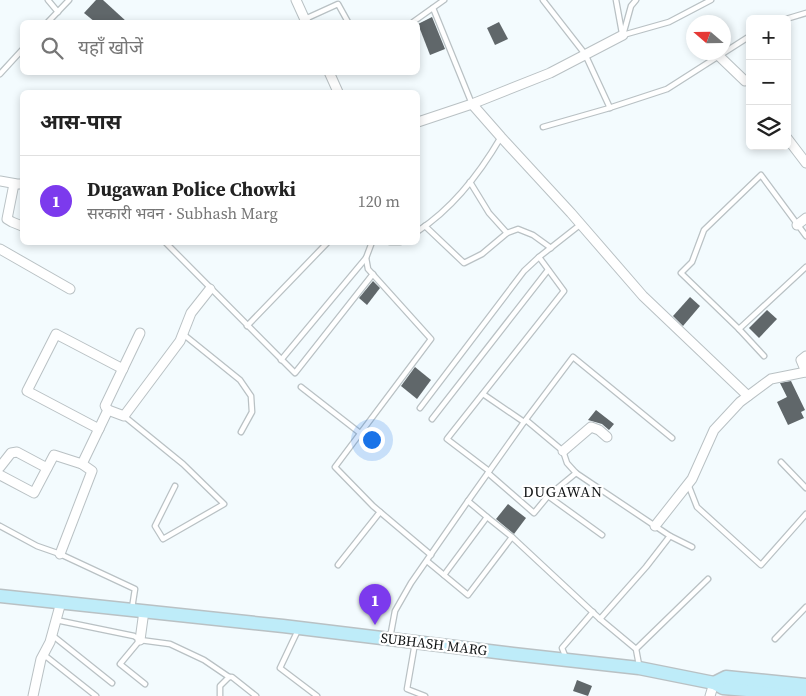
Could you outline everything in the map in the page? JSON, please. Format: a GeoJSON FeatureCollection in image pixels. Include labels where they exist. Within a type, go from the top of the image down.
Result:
{"type":"FeatureCollection","features":[{"type":"Feature","properties":{"kind":"main road","name":"SUBHASH MARG"},"geometry":{"type":"LineString","coordinates":[[0,596],[299,628],[640,668],[714,683],[726,676],[806,685]]}},
{"type":"Feature","properties":{"kind":"main road"},"geometry":{"type":"LineString","coordinates":[[714,683],[723,688],[806,695]]}},
{"type":"Feature","properties":{"kind":"street"},"geometry":{"type":"LineString","coordinates":[[296,0],[305,20]]}},
{"type":"Feature","properties":{"kind":"street"},"geometry":{"type":"LineString","coordinates":[[420,121],[472,104],[550,73],[622,35]]}},
{"type":"Feature","properties":{"kind":"street"},"geometry":{"type":"LineString","coordinates":[[723,60],[745,81]]}},
{"type":"Feature","properties":{"kind":"street"},"geometry":{"type":"LineString","coordinates":[[330,75],[337,90]]}},
{"type":"Feature","properties":{"kind":"street"},"geometry":{"type":"LineString","coordinates":[[472,104],[581,224],[643,296],[748,396]]}},
{"type":"Feature","properties":{"kind":"street"},"geometry":{"type":"LineString","coordinates":[[791,143],[806,163]]}},
{"type":"Feature","properties":{"kind":"street"},"geometry":{"type":"LineString","coordinates":[[0,181],[18,184],[7,219],[20,225]]}},
{"type":"Feature","properties":{"kind":"street"},"geometry":{"type":"LineString","coordinates":[[798,225],[806,218]]}},
{"type":"Feature","properties":{"kind":"street"},"geometry":{"type":"LineString","coordinates":[[0,249],[70,289]]}},
{"type":"Feature","properties":{"kind":"street"},"geometry":{"type":"LineString","coordinates":[[140,333],[105,406],[108,410],[124,416],[180,341],[191,313],[210,289]]}},
{"type":"Feature","properties":{"kind":"street"},"geometry":{"type":"LineString","coordinates":[[99,429],[27,391],[56,334],[123,369]]}},
{"type":"Feature","properties":{"kind":"street"},"geometry":{"type":"LineString","coordinates":[[654,526],[692,479],[714,430],[740,402],[771,379],[806,372],[801,360],[806,356]]}},
{"type":"Feature","properties":{"kind":"street"},"geometry":{"type":"LineString","coordinates":[[82,464],[108,410]]}},
{"type":"Feature","properties":{"kind":"street"},"geometry":{"type":"LineString","coordinates":[[563,452],[592,427],[607,436]]}},
{"type":"Feature","properties":{"kind":"street"},"geometry":{"type":"LineString","coordinates":[[0,467],[11,453],[17,452],[47,468]]}},
{"type":"Feature","properties":{"kind":"street"},"geometry":{"type":"LineString","coordinates":[[0,475],[34,493],[54,455],[82,464],[92,472],[60,554]]}},
{"type":"Feature","properties":{"kind":"street"},"geometry":{"type":"LineString","coordinates":[[33,696],[41,658],[50,642],[61,602]]}},
{"type":"Feature","properties":{"kind":"street"},"geometry":{"type":"LineString","coordinates":[[138,610],[140,640]]}},
{"type":"Feature","properties":{"kind":"street"},"geometry":{"type":"LineString","coordinates":[[710,696],[714,683]]}},
{"type":"Feature","properties":{"kind":"lane"},"geometry":{"type":"LineString","coordinates":[[48,0],[58,12]]}},
{"type":"Feature","properties":{"kind":"lane"},"geometry":{"type":"LineString","coordinates":[[50,20],[68,0]]}},
{"type":"Feature","properties":{"kind":"lane"},"geometry":{"type":"LineString","coordinates":[[416,20],[444,0]]}},
{"type":"Feature","properties":{"kind":"lane"},"geometry":{"type":"LineString","coordinates":[[543,0],[585,54],[610,108]]}},
{"type":"Feature","properties":{"kind":"lane"},"geometry":{"type":"LineString","coordinates":[[616,0],[622,35]]}},
{"type":"Feature","properties":{"kind":"lane"},"geometry":{"type":"LineString","coordinates":[[622,35],[631,6],[636,0]]}},
{"type":"Feature","properties":{"kind":"lane"},"geometry":{"type":"LineString","coordinates":[[622,35],[669,22],[710,0]]}},
{"type":"Feature","properties":{"kind":"lane"},"geometry":{"type":"LineString","coordinates":[[307,20],[338,4],[347,20]]}},
{"type":"Feature","properties":{"kind":"lane"},"geometry":{"type":"LineString","coordinates":[[433,8],[472,104]]}},
{"type":"Feature","properties":{"kind":"lane"},"geometry":{"type":"LineString","coordinates":[[791,18],[806,13]]}},
{"type":"Feature","properties":{"kind":"lane"},"geometry":{"type":"LineString","coordinates":[[731,48],[746,39]]}},
{"type":"Feature","properties":{"kind":"lane"},"geometry":{"type":"LineString","coordinates":[[0,74],[20,52]]}},
{"type":"Feature","properties":{"kind":"lane"},"geometry":{"type":"LineString","coordinates":[[544,127],[610,108],[667,88],[712,60]]}},
{"type":"Feature","properties":{"kind":"lane"},"geometry":{"type":"LineString","coordinates":[[420,230],[440,214],[465,190],[490,156],[501,137]]}},
{"type":"Feature","properties":{"kind":"lane"},"geometry":{"type":"LineString","coordinates":[[764,356],[681,272],[692,262],[704,230],[761,175],[806,236]]}},
{"type":"Feature","properties":{"kind":"lane"},"geometry":{"type":"LineString","coordinates":[[470,182],[489,213],[507,233]]}},
{"type":"Feature","properties":{"kind":"lane"},"geometry":{"type":"LineString","coordinates":[[420,408],[524,271],[581,224]]}},
{"type":"Feature","properties":{"kind":"lane"},"geometry":{"type":"LineString","coordinates":[[425,226],[464,263],[482,254],[507,233],[518,229],[533,235],[551,248]]}},
{"type":"Feature","properties":{"kind":"lane"},"geometry":{"type":"LineString","coordinates":[[168,245],[295,373],[373,274]]}},
{"type":"Feature","properties":{"kind":"lane"},"geometry":{"type":"LineString","coordinates":[[247,326],[325,245]]}},
{"type":"Feature","properties":{"kind":"lane"},"geometry":{"type":"LineString","coordinates":[[281,360],[366,258],[371,245]]}},
{"type":"Feature","properties":{"kind":"lane"},"geometry":{"type":"LineString","coordinates":[[539,257],[564,291],[447,440],[488,472],[534,513],[548,496],[576,473]]}},
{"type":"Feature","properties":{"kind":"lane"},"geometry":{"type":"LineString","coordinates":[[366,258],[368,269],[431,339],[335,467],[380,512],[431,555]]}},
{"type":"Feature","properties":{"kind":"lane"},"geometry":{"type":"LineString","coordinates":[[739,329],[806,267]]}},
{"type":"Feature","properties":{"kind":"lane"},"geometry":{"type":"LineString","coordinates":[[432,419],[548,270]]}},
{"type":"Feature","properties":{"kind":"lane"},"geometry":{"type":"LineString","coordinates":[[183,334],[240,380],[251,396],[252,412],[241,432]]}},
{"type":"Feature","properties":{"kind":"lane"},"geometry":{"type":"LineString","coordinates":[[390,639],[395,611],[411,583],[488,472],[573,357],[672,438]]}},
{"type":"Feature","properties":{"kind":"lane"},"geometry":{"type":"LineString","coordinates":[[301,387],[360,433]]}},
{"type":"Feature","properties":{"kind":"lane"},"geometry":{"type":"LineString","coordinates":[[483,394],[525,421],[563,452],[567,463],[576,473],[654,526],[692,547]]}},
{"type":"Feature","properties":{"kind":"lane"},"geometry":{"type":"LineString","coordinates":[[124,416],[183,464],[224,504],[163,539],[155,526],[176,486]]}},
{"type":"Feature","properties":{"kind":"lane"},"geometry":{"type":"LineString","coordinates":[[781,462],[806,488]]}},
{"type":"Feature","properties":{"kind":"lane"},"geometry":{"type":"LineString","coordinates":[[687,484],[697,507],[762,565],[806,514]]}},
{"type":"Feature","properties":{"kind":"lane"},"geometry":{"type":"LineString","coordinates":[[548,496],[602,535]]}},
{"type":"Feature","properties":{"kind":"lane"},"geometry":{"type":"LineString","coordinates":[[468,501],[512,537],[600,619],[636,649],[640,668]]}},
{"type":"Feature","properties":{"kind":"lane"},"geometry":{"type":"LineString","coordinates":[[338,565],[380,512]]}},
{"type":"Feature","properties":{"kind":"lane"},"geometry":{"type":"LineString","coordinates":[[444,576],[487,517]]}},
{"type":"Feature","properties":{"kind":"lane"},"geometry":{"type":"LineString","coordinates":[[0,526],[37,546],[60,554],[135,589],[138,610]]}},
{"type":"Feature","properties":{"kind":"lane"},"geometry":{"type":"LineString","coordinates":[[600,619],[646,567],[670,536]]}},
{"type":"Feature","properties":{"kind":"lane"},"geometry":{"type":"LineString","coordinates":[[427,561],[468,596],[512,537]]}},
{"type":"Feature","properties":{"kind":"lane"},"geometry":{"type":"LineString","coordinates":[[636,649],[708,579]]}},
{"type":"Feature","properties":{"kind":"lane"},"geometry":{"type":"LineString","coordinates":[[776,639],[806,606]]}},
{"type":"Feature","properties":{"kind":"lane"},"geometry":{"type":"LineString","coordinates":[[566,660],[562,648],[593,612]]}},
{"type":"Feature","properties":{"kind":"lane"},"geometry":{"type":"LineString","coordinates":[[56,620],[134,636],[140,640],[170,644],[204,660],[229,677],[232,677],[256,696]]}},
{"type":"Feature","properties":{"kind":"lane"},"geometry":{"type":"LineString","coordinates":[[299,628],[280,668],[317,696]]}},
{"type":"Feature","properties":{"kind":"lane"},"geometry":{"type":"LineString","coordinates":[[52,635],[112,682]]}},
{"type":"Feature","properties":{"kind":"lane"},"geometry":{"type":"LineString","coordinates":[[140,640],[120,664],[146,684]]}},
{"type":"Feature","properties":{"kind":"lane"},"geometry":{"type":"LineString","coordinates":[[415,642],[407,689],[425,696]]}},
{"type":"Feature","properties":{"kind":"lane"},"geometry":{"type":"LineString","coordinates":[[44,654],[96,696]]}},
{"type":"Feature","properties":{"kind":"lane"},"geometry":{"type":"LineString","coordinates":[[220,696],[220,686],[229,677]]}},
{"type":"Feature","properties":{"kind":"building"},"geometry":{"type":"Polygon","coordinates":[[[96,0],[103,0],[125,20],[93,20],[84,13],[96,0]]]}},
{"type":"Feature","properties":{"kind":"building"},"geometry":{"type":"Polygon","coordinates":[[[432,17],[445,49],[430,55],[420,29],[420,23],[432,17]]]}},
{"type":"Feature","properties":{"kind":"building"},"geometry":{"type":"Polygon","coordinates":[[[499,22],[508,39],[495,45],[487,28],[499,22]]]}},
{"type":"Feature","properties":{"kind":"building"},"geometry":{"type":"Polygon","coordinates":[[[373,281],[380,288],[367,305],[359,298],[373,281]]]}},
{"type":"Feature","properties":{"kind":"building"},"geometry":{"type":"Polygon","coordinates":[[[690,297],[700,306],[683,326],[673,316],[690,297]]]}},
{"type":"Feature","properties":{"kind":"building"},"geometry":{"type":"Polygon","coordinates":[[[767,310],[777,319],[759,338],[749,328],[767,310]]]}},
{"type":"Feature","properties":{"kind":"building"},"geometry":{"type":"Polygon","coordinates":[[[415,367],[431,380],[417,399],[401,386],[415,367]]]}},
{"type":"Feature","properties":{"kind":"building"},"geometry":{"type":"Polygon","coordinates":[[[791,381],[805,410],[801,412],[804,418],[788,425],[777,402],[787,397],[780,383],[791,381]]]}},
{"type":"Feature","properties":{"kind":"building"},"geometry":{"type":"Polygon","coordinates":[[[596,410],[614,424],[609,430],[602,424],[588,420],[596,410]]]}},
{"type":"Feature","properties":{"kind":"building"},"geometry":{"type":"Polygon","coordinates":[[[508,504],[526,518],[514,534],[496,519],[508,504]]]}},
{"type":"Feature","properties":{"kind":"building"},"geometry":{"type":"Polygon","coordinates":[[[577,680],[592,686],[588,696],[573,691],[577,680]]]}},
{"type":"Feature","properties":{"kind":"place","name":"Dugawan Police Chowki"},"geometry":{"type":"Point","coordinates":[375,625]}},
{"type":"Feature","properties":{"kind":"district","name":"DUGAWAN"},"geometry":{"type":"Point","coordinates":[563,492]}}]}
